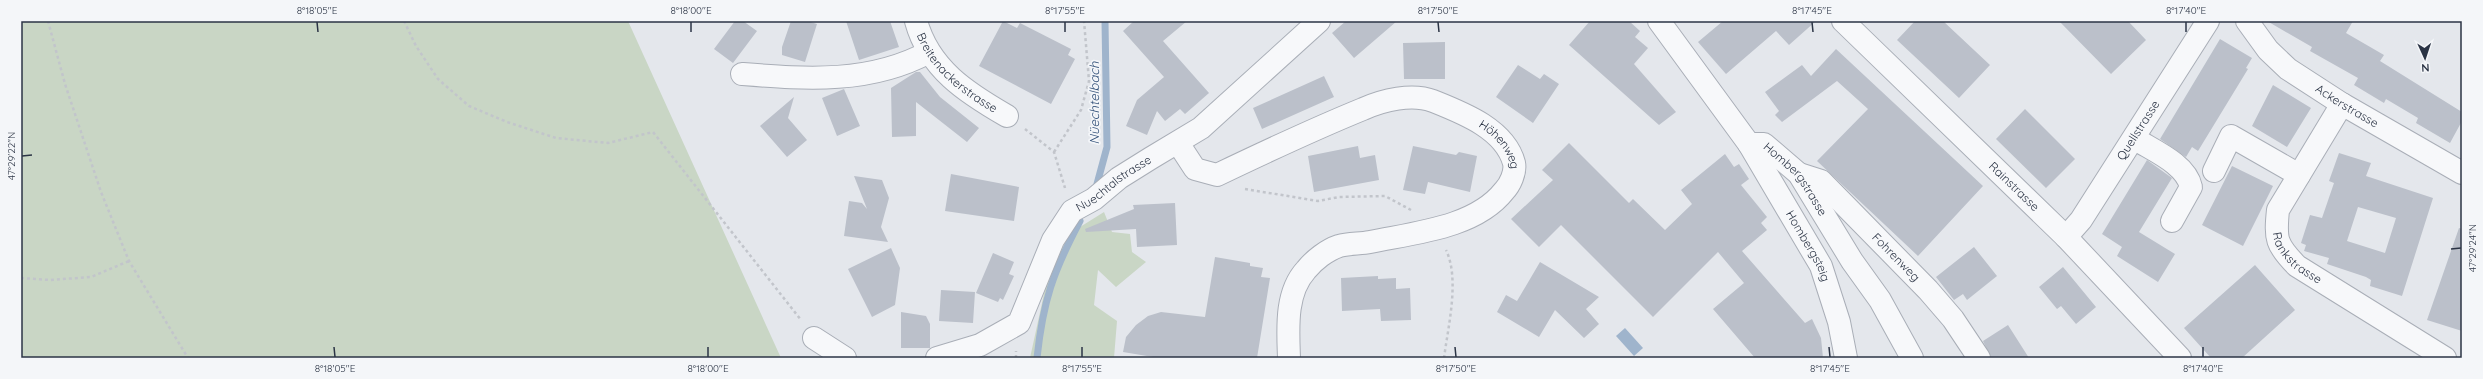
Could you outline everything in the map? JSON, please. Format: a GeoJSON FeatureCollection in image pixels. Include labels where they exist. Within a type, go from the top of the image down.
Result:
{"type":"FeatureCollection","features":[{"type":"Feature","properties":{"kind":"street","name":"Breitenackerstrasse"},"geometry":{"type":"LineString","coordinates":[[916,21],[929,52],[949,77],[970,95],[1007,116]]}},
{"type":"Feature","properties":{"kind":"street","name":"Nuechtalstrasse"},"geometry":{"type":"LineString","coordinates":[[937,358],[980,345],[1019,323],[1052,240],[1072,211],[1094,199],[1119,178],[1201,128],[1236,98],[1319,21]]}},
{"type":"Feature","properties":{"kind":"street","name":"Hombergstrasse"},"geometry":{"type":"LineString","coordinates":[[1659,21],[1749,144],[1764,144],[1799,174],[1852,261],[1880,300],[1912,358]]}},
{"type":"Feature","properties":{"kind":"street","name":"Quellstrasse"},"geometry":{"type":"LineString","coordinates":[[2066,237],[2081,220],[2135,139],[2208,21]]}},
{"type":"Feature","properties":{"kind":"street","name":"Ackerstrasse"},"geometry":{"type":"LineString","coordinates":[[2247,21],[2268,50],[2288,69],[2342,104],[2462,173]]}},
{"type":"Feature","properties":{"kind":"street","name":"Rainstrasse"},"geometry":{"type":"LineString","coordinates":[[1844,22],[2066,237],[2180,358]]}},
{"type":"Feature","properties":{"kind":"street"},"geometry":{"type":"LineString","coordinates":[[742,74],[798,78],[845,77],[905,65],[929,52]]}},
{"type":"Feature","properties":{"kind":"street","name":"Höhenweg"},"geometry":{"type":"LineString","coordinates":[[1217,175],[1304,134],[1377,103],[1402,99],[1429,100],[1467,114],[1510,149],[1514,166],[1509,186],[1498,199],[1468,219],[1436,228],[1339,246],[1316,261],[1306,270],[1294,287],[1288,328],[1289,358]]}},
{"type":"Feature","properties":{"kind":"street","name":"Rankstrasse"},"geometry":{"type":"LineString","coordinates":[[2342,104],[2278,210],[2276,230],[2281,249],[2297,266],[2445,358]]}},
{"type":"Feature","properties":{"kind":"street"},"geometry":{"type":"LineString","coordinates":[[2214,171],[2231,136],[2299,176]]}},
{"type":"Feature","properties":{"kind":"street"},"geometry":{"type":"LineString","coordinates":[[2135,139],[2179,168],[2188,176],[2190,187],[2172,221]]}},
{"type":"Feature","properties":{"kind":"street"},"geometry":{"type":"LineString","coordinates":[[1178,143],[1196,169],[1217,175]]}},
{"type":"Feature","properties":{"kind":"street","name":"Hombergsteig"},"geometry":{"type":"LineString","coordinates":[[1749,144],[1821,266],[1839,322],[1846,358]]}},
{"type":"Feature","properties":{"kind":"street","name":"Fohrenweg"},"geometry":{"type":"LineString","coordinates":[[1799,174],[1821,181],[1827,186],[1928,290],[1953,319],[1979,358]]}},
{"type":"Feature","properties":{"kind":"street"},"geometry":{"type":"LineString","coordinates":[[814,338],[845,358]]}},
{"type":"Feature","properties":{"kind":"path"},"geometry":{"type":"LineString","coordinates":[[48,21],[65,84],[101,192],[129,261],[188,358]]}},
{"type":"Feature","properties":{"kind":"path"},"geometry":{"type":"LineString","coordinates":[[404,21],[416,46],[438,79],[469,106],[507,122],[556,138],[608,143],[653,132],[814,338]]}},
{"type":"Feature","properties":{"kind":"path"},"geometry":{"type":"LineString","coordinates":[[1054,152],[1081,110],[1089,80],[1084,21]]}},
{"type":"Feature","properties":{"kind":"path"},"geometry":{"type":"LineString","coordinates":[[1007,116],[1048,145],[1054,152],[1072,211]]}},
{"type":"Feature","properties":{"kind":"path"},"geometry":{"type":"LineString","coordinates":[[1217,175],[1229,186],[1318,201],[1339,197],[1385,196],[1410,209],[1436,228],[1450,257],[1452,290],[1444,358]]}},
{"type":"Feature","properties":{"kind":"path"},"geometry":{"type":"LineString","coordinates":[[21,278],[50,280],[91,277],[129,261]]}},
{"type":"Feature","properties":{"kind":"green space"},"geometry":{"type":"Polygon","coordinates":[[[21,21],[628,21],[781,358],[21,358],[21,21]]]}},
{"type":"Feature","properties":{"kind":"green space"},"geometry":{"type":"Polygon","coordinates":[[[1104,212],[1112,232],[1130,234],[1132,252],[1146,262],[1116,287],[1098,270],[1094,305],[1117,321],[1114,358],[1030,358],[1049,271],[1072,232],[1104,212]]]}},
{"type":"Feature","properties":{"kind":"water"},"geometry":{"type":"Polygon","coordinates":[[[1625,328],[1643,348],[1634,356],[1616,336],[1625,328]]]}},
{"type":"Feature","properties":{"kind":"building"},"geometry":{"type":"Polygon","coordinates":[[[735,21],[743,21],[757,31],[733,63],[714,49],[735,21]]]}},
{"type":"Feature","properties":{"kind":"building"},"geometry":{"type":"Polygon","coordinates":[[[791,21],[807,21],[817,24],[805,62],[782,55],[782,47],[791,21]]]}},
{"type":"Feature","properties":{"kind":"building"},"geometry":{"type":"Polygon","coordinates":[[[846,21],[890,21],[899,47],[859,60],[846,21]]]}},
{"type":"Feature","properties":{"kind":"building"},"geometry":{"type":"Polygon","coordinates":[[[1003,21],[1017,28],[1020,23],[1071,49],[1068,55],[1075,59],[1051,104],[979,66],[1003,21]]]}},
{"type":"Feature","properties":{"kind":"building"},"geometry":{"type":"Polygon","coordinates":[[[1134,21],[1187,21],[1163,41],[1209,93],[1185,114],[1180,109],[1165,121],[1157,111],[1147,135],[1126,126],[1137,100],[1164,77],[1123,31],[1134,21]]]}},
{"type":"Feature","properties":{"kind":"building"},"geometry":{"type":"Polygon","coordinates":[[[1346,21],[1397,21],[1354,58],[1332,33],[1346,21]]]}},
{"type":"Feature","properties":{"kind":"building"},"geometry":{"type":"Polygon","coordinates":[[[1590,21],[1629,21],[1640,31],[1635,37],[1648,48],[1634,64],[1676,112],[1659,125],[1569,45],[1590,21]]]}},
{"type":"Feature","properties":{"kind":"building"},"geometry":{"type":"Polygon","coordinates":[[[1723,21],[1816,21],[1789,45],[1776,31],[1726,74],[1698,42],[1723,21]]]}},
{"type":"Feature","properties":{"kind":"building"},"geometry":{"type":"Polygon","coordinates":[[[1915,21],[1943,21],[1990,65],[1959,98],[1897,40],[1915,21]]]}},
{"type":"Feature","properties":{"kind":"building"},"geometry":{"type":"Polygon","coordinates":[[[2059,21],[2128,21],[2146,40],[2111,74],[2059,21]]]}},
{"type":"Feature","properties":{"kind":"building"},"geometry":{"type":"Polygon","coordinates":[[[2267,21],[2353,21],[2346,33],[2384,55],[2380,61],[2462,112],[2462,121],[2450,143],[2416,123],[2418,118],[2386,99],[2384,103],[2354,85],[2358,78],[2310,51],[2312,47],[2267,21]]]}},
{"type":"Feature","properties":{"kind":"building"},"geometry":{"type":"Polygon","coordinates":[[[2220,39],[2252,58],[2246,68],[2248,69],[2198,151],[2192,147],[2186,157],[2160,139],[2220,39]]]}},
{"type":"Feature","properties":{"kind":"building"},"geometry":{"type":"Polygon","coordinates":[[[1445,42],[1445,79],[1404,79],[1403,43],[1445,42]]]}},
{"type":"Feature","properties":{"kind":"building"},"geometry":{"type":"Polygon","coordinates":[[[1836,49],[1983,186],[1918,256],[1817,161],[1868,109],[1837,81],[1782,122],[1775,115],[1779,111],[1765,92],[1802,65],[1811,76],[1836,49]]]}},
{"type":"Feature","properties":{"kind":"building"},"geometry":{"type":"Polygon","coordinates":[[[1518,65],[1540,79],[1544,74],[1559,84],[1533,123],[1496,97],[1518,65]]]}},
{"type":"Feature","properties":{"kind":"building"},"geometry":{"type":"Polygon","coordinates":[[[916,72],[920,72],[940,97],[979,128],[967,142],[916,102],[916,136],[892,137],[891,88],[916,72]]]}},
{"type":"Feature","properties":{"kind":"building"},"geometry":{"type":"Polygon","coordinates":[[[1324,76],[1334,97],[1262,129],[1253,108],[1324,76]]]}},
{"type":"Feature","properties":{"kind":"building"},"geometry":{"type":"Polygon","coordinates":[[[2273,85],[2311,108],[2287,147],[2252,126],[2273,85]]]}},
{"type":"Feature","properties":{"kind":"building"},"geometry":{"type":"Polygon","coordinates":[[[844,89],[860,126],[837,136],[822,98],[844,89]]]}},
{"type":"Feature","properties":{"kind":"building"},"geometry":{"type":"Polygon","coordinates":[[[794,97],[788,118],[807,140],[787,157],[760,126],[794,97]]]}},
{"type":"Feature","properties":{"kind":"building"},"geometry":{"type":"Polygon","coordinates":[[[2025,109],[2075,159],[2046,188],[1996,139],[2025,109]]]}},
{"type":"Feature","properties":{"kind":"building"},"geometry":{"type":"Polygon","coordinates":[[[1569,143],[1629,203],[1633,199],[1665,230],[1692,204],[1681,190],[1725,154],[1734,167],[1739,164],[1749,179],[1741,185],[1767,217],[1761,223],[1767,230],[1742,251],[1805,323],[1812,319],[1821,338],[1823,358],[1755,358],[1713,309],[1744,283],[1718,252],[1653,317],[1561,225],[1539,247],[1511,219],[1553,180],[1542,170],[1569,143]]]}},
{"type":"Feature","properties":{"kind":"building"},"geometry":{"type":"Polygon","coordinates":[[[1358,146],[1360,158],[1375,155],[1379,180],[1314,192],[1308,156],[1358,146]]]}},
{"type":"Feature","properties":{"kind":"building"},"geometry":{"type":"Polygon","coordinates":[[[1413,146],[1456,155],[1459,152],[1477,156],[1470,192],[1428,182],[1425,194],[1403,190],[1413,146]]]}},
{"type":"Feature","properties":{"kind":"building"},"geometry":{"type":"Polygon","coordinates":[[[2339,153],[2371,163],[2366,176],[2433,198],[2402,296],[2370,286],[2371,280],[2366,277],[2327,264],[2329,258],[2304,251],[2306,245],[2301,243],[2310,215],[2322,218],[2334,183],[2329,181],[2339,153]],[[2358,207],[2347,241],[2385,253],[2396,218],[2358,207]]]}},
{"type":"Feature","properties":{"kind":"building"},"geometry":{"type":"Polygon","coordinates":[[[2147,160],[2172,178],[2139,232],[2175,254],[2158,282],[2117,256],[2122,247],[2102,234],[2147,160]]]}},
{"type":"Feature","properties":{"kind":"building"},"geometry":{"type":"Polygon","coordinates":[[[2232,166],[2273,186],[2243,246],[2202,225],[2232,166]]]}},
{"type":"Feature","properties":{"kind":"building"},"geometry":{"type":"Polygon","coordinates":[[[951,174],[1019,187],[1014,221],[945,211],[951,174]]]}},
{"type":"Feature","properties":{"kind":"building"},"geometry":{"type":"Polygon","coordinates":[[[854,176],[882,180],[889,198],[881,227],[888,242],[844,236],[849,201],[862,203],[867,209],[854,176]]]}},
{"type":"Feature","properties":{"kind":"building"},"geometry":{"type":"Polygon","coordinates":[[[1175,203],[1177,245],[1137,247],[1136,229],[1086,232],[1085,229],[1134,209],[1133,205],[1175,203]]]}},
{"type":"Feature","properties":{"kind":"building"},"geometry":{"type":"Polygon","coordinates":[[[2459,228],[2462,229],[2462,331],[2427,320],[2459,228]]]}},
{"type":"Feature","properties":{"kind":"building"},"geometry":{"type":"Polygon","coordinates":[[[1974,247],[1997,276],[1967,300],[1963,294],[1954,300],[1936,277],[1974,247]]]}},
{"type":"Feature","properties":{"kind":"building"},"geometry":{"type":"Polygon","coordinates":[[[891,248],[900,268],[895,305],[872,317],[848,269],[891,248]]]}},
{"type":"Feature","properties":{"kind":"building"},"geometry":{"type":"Polygon","coordinates":[[[993,253],[1014,262],[1009,274],[1014,276],[1003,300],[1000,298],[998,302],[976,293],[993,253]]]}},
{"type":"Feature","properties":{"kind":"building"},"geometry":{"type":"Polygon","coordinates":[[[1215,257],[1250,263],[1250,266],[1263,268],[1261,277],[1270,278],[1257,358],[1159,358],[1123,352],[1126,337],[1136,325],[1148,316],[1161,312],[1205,317],[1215,257]]]}},
{"type":"Feature","properties":{"kind":"building"},"geometry":{"type":"Polygon","coordinates":[[[1540,262],[1599,297],[1586,309],[1599,324],[1584,338],[1555,310],[1539,337],[1497,312],[1506,295],[1517,301],[1540,262]]]}},
{"type":"Feature","properties":{"kind":"building"},"geometry":{"type":"Polygon","coordinates":[[[2255,265],[2295,310],[2242,358],[2211,358],[2184,328],[2255,265]]]}},
{"type":"Feature","properties":{"kind":"building"},"geometry":{"type":"Polygon","coordinates":[[[2063,267],[2096,307],[2076,324],[2061,306],[2057,309],[2039,287],[2063,267]]]}},
{"type":"Feature","properties":{"kind":"building"},"geometry":{"type":"Polygon","coordinates":[[[1378,276],[1378,279],[1396,278],[1396,289],[1410,288],[1411,320],[1381,321],[1380,309],[1342,311],[1341,278],[1378,276]]]}},
{"type":"Feature","properties":{"kind":"building"},"geometry":{"type":"Polygon","coordinates":[[[941,290],[975,292],[973,323],[939,321],[941,290]]]}},
{"type":"Feature","properties":{"kind":"building"},"geometry":{"type":"Polygon","coordinates":[[[901,312],[926,316],[930,324],[930,348],[901,348],[901,312]]]}},
{"type":"Feature","properties":{"kind":"building"},"geometry":{"type":"Polygon","coordinates":[[[2008,325],[2029,358],[1991,358],[1983,341],[2008,325]]]}},
{"type":"Feature","properties":{"kind":"waterway","name":"Nüechtelbach"},"geometry":{"type":"LineString","coordinates":[[1097,184],[1107,147],[1105,21]]}},
{"type":"Feature","properties":{"kind":"waterway","name":"Nüechtelbach"},"geometry":{"type":"LineString","coordinates":[[1037,358],[1042,320],[1051,287],[1063,256],[1080,221]]}}]}
